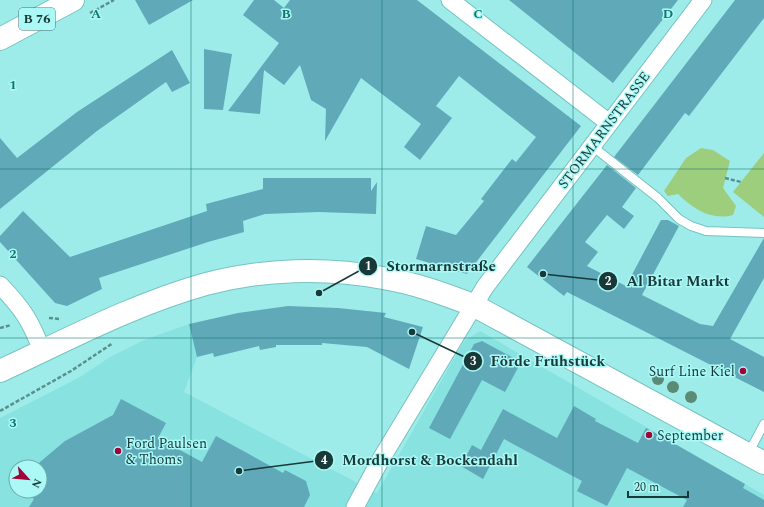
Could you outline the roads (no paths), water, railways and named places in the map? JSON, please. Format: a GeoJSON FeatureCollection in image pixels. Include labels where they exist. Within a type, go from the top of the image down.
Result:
{"type":"FeatureCollection","features":[{"type":"Feature","properties":{"kind":"main road","name":"B 76"},"geometry":{"type":"LineString","coordinates":[[0,39],[73,0]]}},
{"type":"Feature","properties":{"kind":"main road"},"geometry":{"type":"LineString","coordinates":[[0,371],[163,298],[206,284],[257,274],[286,272],[334,273],[382,277],[437,292],[473,305],[756,459]]}},
{"type":"Feature","properties":{"kind":"street"},"geometry":{"type":"LineString","coordinates":[[450,0],[609,123]]}},
{"type":"Feature","properties":{"kind":"street","name":"STORMARNSTRASSE"},"geometry":{"type":"LineString","coordinates":[[355,507],[381,459],[485,287],[703,0]]}},
{"type":"Feature","properties":{"kind":"street"},"geometry":{"type":"LineString","coordinates":[[0,285],[24,312],[35,332],[42,352]]}},
{"type":"Feature","properties":{"kind":"lane"},"geometry":{"type":"LineString","coordinates":[[592,146],[658,198],[679,219],[690,226],[706,231],[764,233]]}},
{"type":"Feature","properties":{"kind":"lane"},"geometry":{"type":"LineString","coordinates":[[756,459],[764,424]]}},
{"type":"Feature","properties":{"kind":"place","name":"Al Bitar Markt"},"geometry":{"type":"Point","coordinates":[543,274]}},
{"type":"Feature","properties":{"kind":"place","name":"Stormarnstraße"},"geometry":{"type":"Point","coordinates":[319,293]}},
{"type":"Feature","properties":{"kind":"place","name":"Förde Frühstück"},"geometry":{"type":"Point","coordinates":[412,332]}},
{"type":"Feature","properties":{"kind":"place","name":"Surf Line Kiel"},"geometry":{"type":"Point","coordinates":[743,371]}},
{"type":"Feature","properties":{"kind":"place","name":"September"},"geometry":{"type":"Point","coordinates":[649,435]}},
{"type":"Feature","properties":{"kind":"place","name":"Ford Paulsen & Thoms"},"geometry":{"type":"Point","coordinates":[118,451]}},
{"type":"Feature","properties":{"kind":"place","name":"Mordhorst & Bockendahl"},"geometry":{"type":"Point","coordinates":[239,471]}}]}
